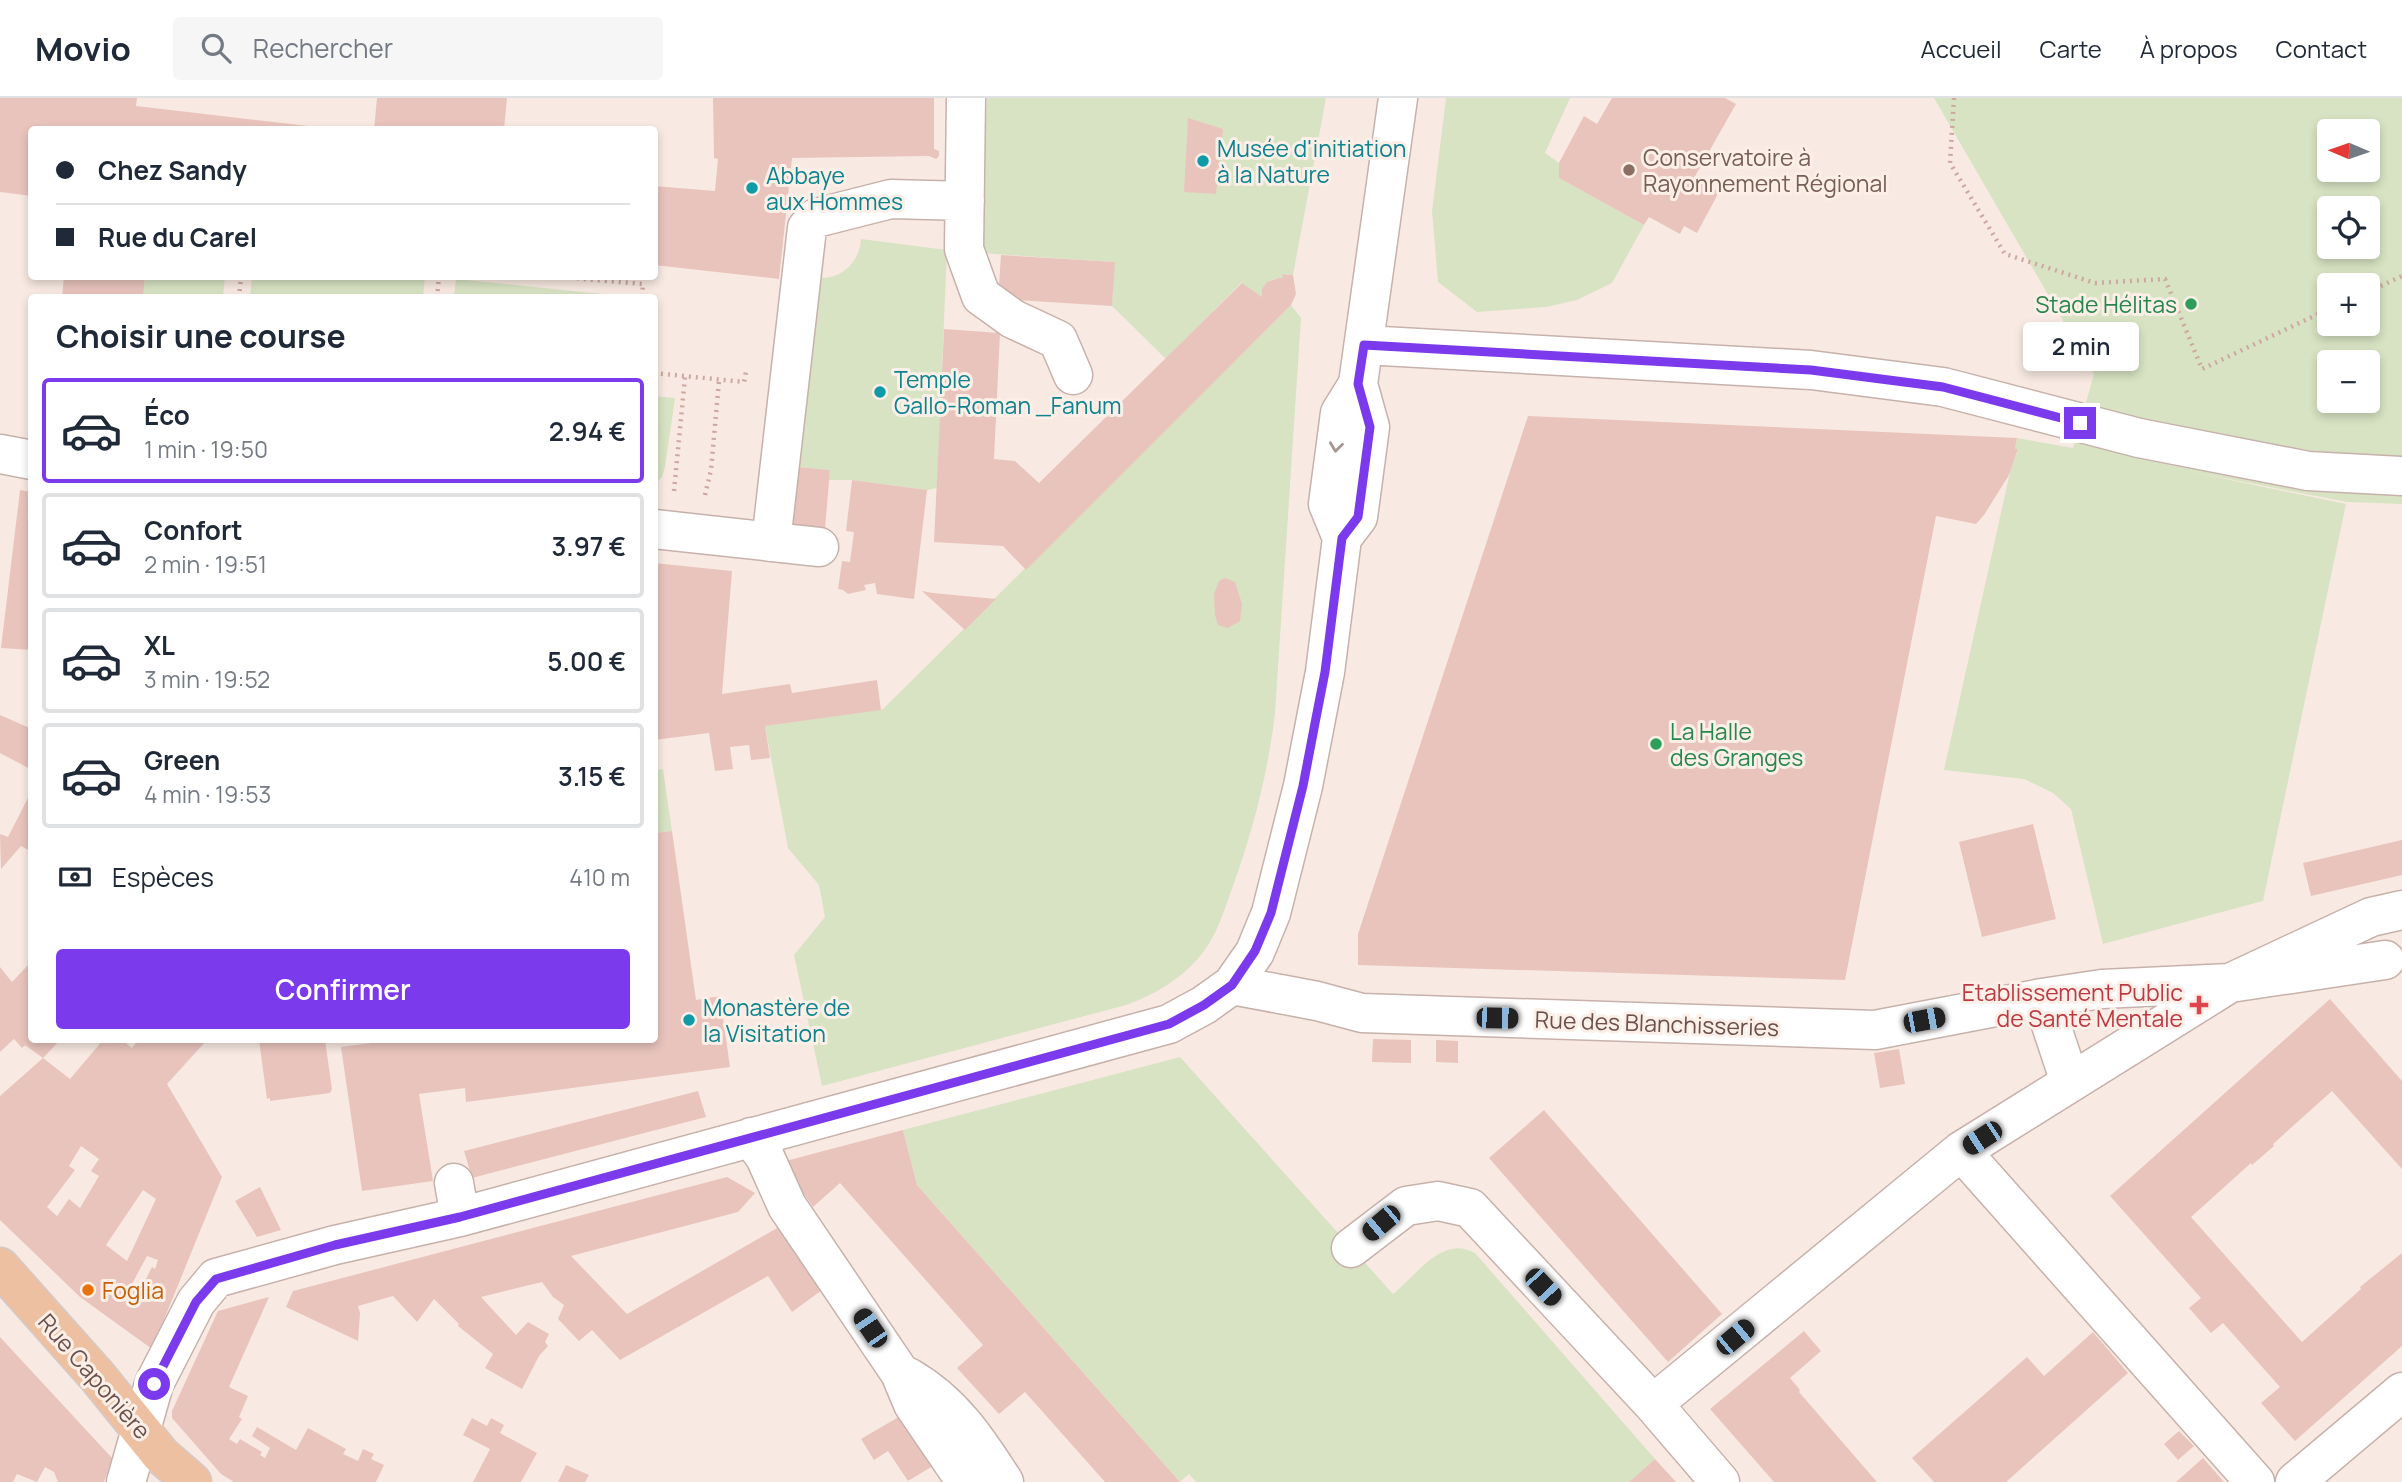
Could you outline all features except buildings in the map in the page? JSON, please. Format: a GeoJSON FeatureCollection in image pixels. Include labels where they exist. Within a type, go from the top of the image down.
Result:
{"type":"FeatureCollection","features":[{"type":"Feature","properties":{"kind":"main road","name":"Rue Caponière"},"geometry":{"type":"LineString","coordinates":[[0,1267],[162,1455],[192,1482]]}},
{"type":"Feature","properties":{"kind":"street"},"geometry":{"type":"LineString","coordinates":[[966,98],[964,249],[981,296],[1013,319],[1058,340],[1073,375]]}},
{"type":"Feature","properties":{"kind":"street"},"geometry":{"type":"LineString","coordinates":[[126,1482],[154,1384],[196,1302],[216,1279],[329,1232],[457,1200],[751,1137],[1169,1024],[1204,1005],[1232,985],[1255,951],[1271,913],[1303,786],[1325,672],[1342,538],[1358,517],[1370,427],[1358,384],[1398,98]]}},
{"type":"Feature","properties":{"kind":"street"},"geometry":{"type":"LineString","coordinates":[[771,542],[807,228],[816,218],[891,199],[965,201]]}},
{"type":"Feature","properties":{"kind":"street"},"geometry":{"type":"LineString","coordinates":[[1364,345],[1811,370],[1943,387],[2138,438],[2308,471],[2402,476]]}},
{"type":"Feature","properties":{"kind":"street"},"geometry":{"type":"LineString","coordinates":[[0,454],[28,459]]}},
{"type":"Feature","properties":{"kind":"street"},"geometry":{"type":"LineString","coordinates":[[662,530],[818,547]]}},
{"type":"Feature","properties":{"kind":"street"},"geometry":{"type":"LineString","coordinates":[[1653,1405],[1961,1151],[2230,983],[2371,918],[2402,910]]}},
{"type":"Feature","properties":{"kind":"street","name":"Rue des Blanchisseries"},"geometry":{"type":"LineString","coordinates":[[1232,985],[1317,1001],[1362,1013],[1875,1030],[2102,989],[2230,983],[2385,960]]}},
{"type":"Feature","properties":{"kind":"street"},"geometry":{"type":"LineString","coordinates":[[2042,998],[2070,1082]]}},
{"type":"Feature","properties":{"kind":"street"},"geometry":{"type":"LineString","coordinates":[[751,1137],[765,1157],[787,1206],[900,1373],[913,1404],[966,1482]]}},
{"type":"Feature","properties":{"kind":"street"},"geometry":{"type":"LineString","coordinates":[[1961,1151],[2255,1482]]}},
{"type":"Feature","properties":{"kind":"street"},"geometry":{"type":"LineString","coordinates":[[1351,1248],[1406,1206],[1438,1201],[1470,1208],[1653,1405],[1720,1482]]}},
{"type":"Feature","properties":{"kind":"street"},"geometry":{"type":"LineString","coordinates":[[900,1373],[929,1389],[969,1428],[1004,1482]]}},
{"type":"Feature","properties":{"kind":"street"},"geometry":{"type":"LineString","coordinates":[[2295,1482],[2402,1392]]}},
{"type":"Feature","properties":{"kind":"path"},"geometry":{"type":"LineString","coordinates":[[1954,98],[1950,163],[2005,254],[2095,284],[2165,279],[2202,369],[2317,315]]}},
{"type":"Feature","properties":{"kind":"path"},"geometry":{"type":"LineString","coordinates":[[2380,286],[2402,276]]}},
{"type":"Feature","properties":{"kind":"path"},"geometry":{"type":"LineString","coordinates":[[596,280],[643,284],[642,294]]}},
{"type":"Feature","properties":{"kind":"path"},"geometry":{"type":"LineString","coordinates":[[658,374],[744,382],[747,369]]}},
{"type":"Feature","properties":{"kind":"path"},"geometry":{"type":"LineString","coordinates":[[662,530],[685,377]]}},
{"type":"Feature","properties":{"kind":"path"},"geometry":{"type":"LineString","coordinates":[[705,499],[719,380]]}},
{"type":"Feature","properties":{"kind":"green space"},"geometry":{"type":"Polygon","coordinates":[[[987,98],[1326,98],[1293,275],[1283,274],[1283,278],[1271,280],[1263,289],[1262,297],[1241,283],[1166,359],[1112,306],[1114,262],[979,253],[987,98]]]}},
{"type":"Feature","properties":{"kind":"green space"},"geometry":{"type":"Polygon","coordinates":[[[1446,98],[1570,98],[1545,153],[1559,163],[1559,178],[1644,225],[1612,283],[1577,300],[1546,307],[1477,312],[1438,282],[1432,211],[1446,98]]]}},
{"type":"Feature","properties":{"kind":"green space"},"geometry":{"type":"Polygon","coordinates":[[[1934,98],[2402,98],[2402,504],[2347,502],[2187,471],[2346,504],[2263,901],[2103,944],[2071,809],[2053,793],[2024,779],[1944,770],[2010,472],[2018,450],[2015,449],[2017,438],[2073,448],[2094,374],[1934,98]]]}},
{"type":"Feature","properties":{"kind":"green space"},"geometry":{"type":"Polygon","coordinates":[[[861,239],[947,250],[937,488],[927,490],[852,480],[829,480],[830,470],[799,467],[815,277],[832,277],[847,269],[857,256],[861,239]]]}},
{"type":"Feature","properties":{"kind":"green space"},"geometry":{"type":"Polygon","coordinates":[[[145,280],[225,280],[223,294],[143,294],[145,280]]]}},
{"type":"Feature","properties":{"kind":"green space"},"geometry":{"type":"Polygon","coordinates":[[[252,280],[425,280],[423,294],[250,294],[252,280]]]}},
{"type":"Feature","properties":{"kind":"green space"},"geometry":{"type":"Polygon","coordinates":[[[456,280],[466,280],[602,294],[454,294],[456,280]]]}},
{"type":"Feature","properties":{"kind":"green space"},"geometry":{"type":"Polygon","coordinates":[[[1291,305],[1301,318],[1275,713],[1254,820],[1225,910],[1209,943],[1196,961],[1178,977],[1148,996],[1126,1005],[822,1086],[794,955],[825,917],[819,885],[788,848],[765,726],[883,709],[1291,305]]]}},
{"type":"Feature","properties":{"kind":"green space"},"geometry":{"type":"Polygon","coordinates":[[[658,396],[675,398],[662,477],[658,481],[658,396]]]}},
{"type":"Feature","properties":{"kind":"green space"},"geometry":{"type":"Polygon","coordinates":[[[663,769],[672,831],[658,833],[658,770],[663,769]]]}},
{"type":"Feature","properties":{"kind":"green space"},"geometry":{"type":"Polygon","coordinates":[[[1180,1057],[1393,1294],[1420,1268],[1441,1253],[1463,1249],[1475,1253],[1655,1459],[1629,1482],[1196,1482],[1189,1474],[1180,1482],[917,1185],[903,1130],[1180,1057]]]}},
{"type":"Feature","properties":{"kind":"place","name":"Musée d'initiation à la Nature"},"geometry":{"type":"Point","coordinates":[1203,161]}},
{"type":"Feature","properties":{"kind":"place","name":"Conservatoire à Rayonnement Régional"},"geometry":{"type":"Point","coordinates":[1629,170]}},
{"type":"Feature","properties":{"kind":"place","name":"Abbaye aux Hommes"},"geometry":{"type":"Point","coordinates":[752,188]}},
{"type":"Feature","properties":{"kind":"place","name":"Stade Hélitas"},"geometry":{"type":"Point","coordinates":[2191,304]}},
{"type":"Feature","properties":{"kind":"place","name":"Temple Gallo-Roman _Fanum"},"geometry":{"type":"Point","coordinates":[880,392]}},
{"type":"Feature","properties":{"kind":"place","name":"La Halle des Granges"},"geometry":{"type":"Point","coordinates":[1656,744]}},
{"type":"Feature","properties":{"kind":"place","name":"Etablissement Public de Santé Mentale"},"geometry":{"type":"Point","coordinates":[2199,1005]}},
{"type":"Feature","properties":{"kind":"place","name":"Monastère de la Visitation"},"geometry":{"type":"Point","coordinates":[689,1020]}},
{"type":"Feature","properties":{"kind":"place","name":"Foglia"},"geometry":{"type":"Point","coordinates":[88,1290]}},
{"type":"Feature","properties":{"kind":"route"},"geometry":{"type":"LineString","coordinates":[[154,1384],[196,1302],[216,1279],[335,1245],[460,1217],[1169,1024],[1204,1005],[1232,985],[1255,951],[1271,913],[1303,786],[1325,672],[1342,538],[1358,517],[1370,427],[1358,384],[1364,345],[1811,370],[1943,387],[2080,423]]}}]}
